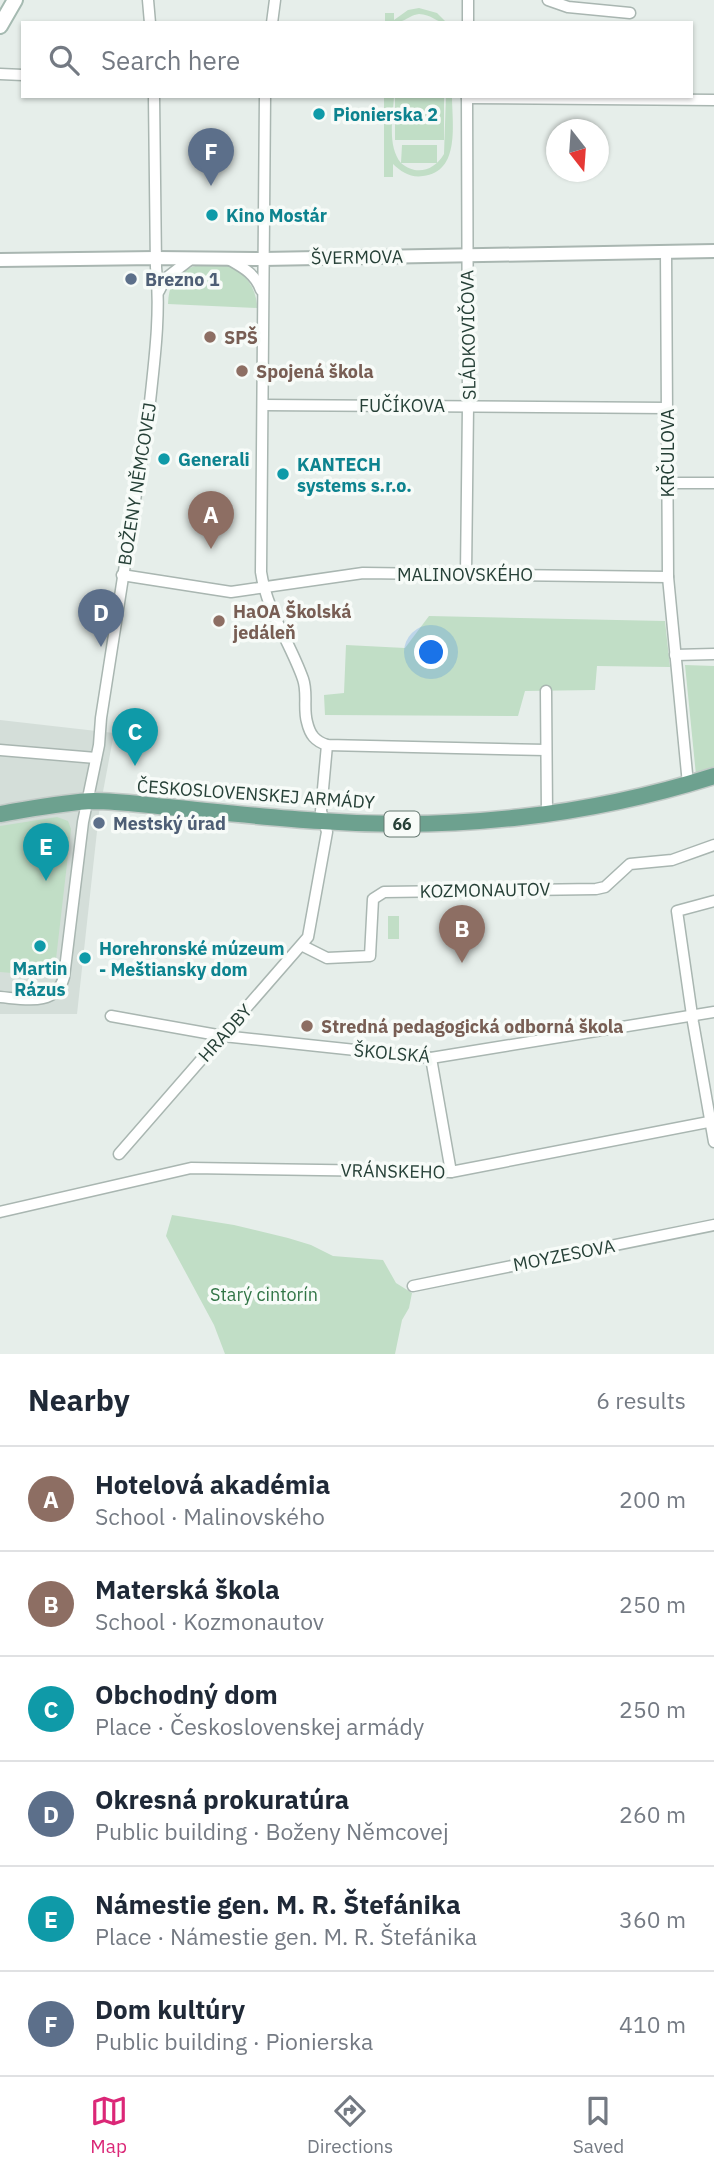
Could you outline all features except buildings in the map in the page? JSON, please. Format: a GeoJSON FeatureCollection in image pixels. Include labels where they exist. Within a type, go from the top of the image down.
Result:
{"type":"FeatureCollection","features":[{"type":"Feature","properties":{"kind":"main road"},"geometry":{"type":"LineString","coordinates":[[0,26],[15,0]]}},
{"type":"Feature","properties":{"kind":"main road","name":"ČESKOSLOVENSKEJ ARMÁDY"},"geometry":{"type":"LineString","coordinates":[[87,801],[323,821],[431,823],[547,814],[624,800],[714,776]]}},
{"type":"Feature","properties":{"kind":"main road","name":"66"},"geometry":{"type":"LineString","coordinates":[[0,814],[87,801]]}},
{"type":"Feature","properties":{"kind":"street"},"geometry":{"type":"LineString","coordinates":[[148,0],[150,21]]}},
{"type":"Feature","properties":{"kind":"street"},"geometry":{"type":"LineString","coordinates":[[272,21],[275,0]]}},
{"type":"Feature","properties":{"kind":"street"},"geometry":{"type":"LineString","coordinates":[[468,0],[468,21]]}},
{"type":"Feature","properties":{"kind":"street"},"geometry":{"type":"LineString","coordinates":[[548,0],[568,7],[630,13]]}},
{"type":"Feature","properties":{"kind":"street"},"geometry":{"type":"LineString","coordinates":[[0,74],[21,75]]}},
{"type":"Feature","properties":{"kind":"street","name":"BOŽENY NĚMCOVEJ"},"geometry":{"type":"LineString","coordinates":[[0,998],[45,998],[55,993],[62,984],[87,801],[96,758],[149,411],[158,291],[154,98]]}},
{"type":"Feature","properties":{"kind":"street"},"geometry":{"type":"LineString","coordinates":[[265,98],[260,512],[263,587],[267,603],[304,682],[306,717],[311,733],[318,742],[327,745],[546,750]]}},
{"type":"Feature","properties":{"kind":"street","name":"SLÁDKOVIČOVA"},"geometry":{"type":"LineString","coordinates":[[466,574],[467,98]]}},
{"type":"Feature","properties":{"kind":"street"},"geometry":{"type":"LineString","coordinates":[[549,98],[714,100]]}},
{"type":"Feature","properties":{"kind":"street","name":"ŠVERMOVA"},"geometry":{"type":"LineString","coordinates":[[0,260],[193,257],[263,259],[714,251]]}},
{"type":"Feature","properties":{"kind":"street","name":"KRČULOVA"},"geometry":{"type":"LineString","coordinates":[[666,252],[668,577],[688,784]]}},
{"type":"Feature","properties":{"kind":"street"},"geometry":{"type":"LineString","coordinates":[[158,291],[165,279],[193,257]]}},
{"type":"Feature","properties":{"kind":"street"},"geometry":{"type":"LineString","coordinates":[[228,258],[247,269],[257,281],[263,301]]}},
{"type":"Feature","properties":{"kind":"street","name":"FUČÍKOVA"},"geometry":{"type":"LineString","coordinates":[[263,405],[667,408]]}},
{"type":"Feature","properties":{"kind":"street"},"geometry":{"type":"LineString","coordinates":[[667,483],[714,483]]}},
{"type":"Feature","properties":{"kind":"street","name":"MALINOVSKÉHO"},"geometry":{"type":"LineString","coordinates":[[122,575],[219,591],[354,574],[668,577]]}},
{"type":"Feature","properties":{"kind":"street"},"geometry":{"type":"LineString","coordinates":[[675,654],[714,654]]}},
{"type":"Feature","properties":{"kind":"street"},"geometry":{"type":"LineString","coordinates":[[545,691],[547,814]]}},
{"type":"Feature","properties":{"kind":"street","name":"HRADBY"},"geometry":{"type":"LineString","coordinates":[[119,1154],[303,946],[308,937],[327,832],[321,811],[327,745]]}},
{"type":"Feature","properties":{"kind":"street"},"geometry":{"type":"LineString","coordinates":[[0,750],[96,758]]}},
{"type":"Feature","properties":{"kind":"street","name":"KOZMONAUTOV"},"geometry":{"type":"LineString","coordinates":[[303,946],[327,958],[370,956],[373,899],[384,891],[596,889],[605,887],[630,864],[672,860],[714,845]]}},
{"type":"Feature","properties":{"kind":"street"},"geometry":{"type":"LineString","coordinates":[[714,901],[677,911],[714,1142]]}},
{"type":"Feature","properties":{"kind":"street","name":"ŠKOLSKÁ"},"geometry":{"type":"LineString","coordinates":[[111,1016],[223,1036],[431,1058],[714,1012]]}},
{"type":"Feature","properties":{"kind":"street"},"geometry":{"type":"LineString","coordinates":[[431,1058],[451,1172]]}},
{"type":"Feature","properties":{"kind":"street","name":"VRÁNSKEHO"},"geometry":{"type":"LineString","coordinates":[[0,1212],[191,1168],[451,1172],[712,1122]]}},
{"type":"Feature","properties":{"kind":"street","name":"MOYZESOVA"},"geometry":{"type":"LineString","coordinates":[[413,1286],[714,1225]]}},
{"type":"Feature","properties":{"kind":"shaded area"},"geometry":{"type":"Polygon","coordinates":[[[0,720],[114,733],[99,813],[77,1014],[0,1014],[0,720]]]}},
{"type":"Feature","properties":{"kind":"green space"},"geometry":{"type":"Polygon","coordinates":[[[419,8],[437,13],[445,21],[419,14],[402,21],[385,21],[385,13],[394,13],[394,20],[408,10],[419,8]]]}},
{"type":"Feature","properties":{"kind":"green space"},"geometry":{"type":"Polygon","coordinates":[[[384,98],[394,98],[392,140],[397,156],[407,167],[424,170],[437,163],[444,154],[446,98],[452,98],[452,145],[444,166],[435,173],[423,176],[403,172],[393,164],[393,177],[384,177],[384,98]]]}},
{"type":"Feature","properties":{"kind":"green space"},"geometry":{"type":"Polygon","coordinates":[[[395,98],[444,98],[444,140],[395,140],[395,98]]]}},
{"type":"Feature","properties":{"kind":"green space"},"geometry":{"type":"Polygon","coordinates":[[[402,145],[437,145],[437,163],[401,163],[402,145]]]}},
{"type":"Feature","properties":{"kind":"green space"},"geometry":{"type":"Polygon","coordinates":[[[225,262],[248,280],[255,293],[257,308],[168,304],[169,292],[178,275],[194,266],[225,262]]]}},
{"type":"Feature","properties":{"kind":"green space"},"geometry":{"type":"Polygon","coordinates":[[[429,616],[665,621],[670,667],[597,666],[595,690],[525,691],[518,716],[325,715],[324,695],[344,693],[346,645],[405,648],[429,616]]]}},
{"type":"Feature","properties":{"kind":"green space"},"geometry":{"type":"Polygon","coordinates":[[[685,665],[714,666],[714,769],[696,775],[685,665]]]}},
{"type":"Feature","properties":{"kind":"green space"},"geometry":{"type":"Polygon","coordinates":[[[57,817],[68,821],[71,829],[56,959],[45,970],[38,972],[0,972],[0,826],[57,817]]]}},
{"type":"Feature","properties":{"kind":"green space"},"geometry":{"type":"Polygon","coordinates":[[[388,916],[399,916],[399,939],[388,939],[388,916]]]}},
{"type":"Feature","properties":{"kind":"green space","name":"Starý cintorín"},"geometry":{"type":"Polygon","coordinates":[[[172,1215],[234,1225],[288,1238],[333,1256],[383,1260],[396,1283],[412,1293],[409,1308],[402,1320],[395,1354],[225,1354],[214,1325],[166,1236],[172,1215]]]}},
{"type":"Feature","properties":{"kind":"place","name":"Pionierska 2"},"geometry":{"type":"Point","coordinates":[319,114]}},
{"type":"Feature","properties":{"kind":"place","name":"Dom kultúry"},"geometry":{"type":"Point","coordinates":[211,186]}},
{"type":"Feature","properties":{"kind":"place","name":"Kino Mostár"},"geometry":{"type":"Point","coordinates":[212,215]}},
{"type":"Feature","properties":{"kind":"place","name":"Brezno 1"},"geometry":{"type":"Point","coordinates":[131,279]}},
{"type":"Feature","properties":{"kind":"place","name":"SPŠ"},"geometry":{"type":"Point","coordinates":[210,337]}},
{"type":"Feature","properties":{"kind":"place","name":"Spojená škola"},"geometry":{"type":"Point","coordinates":[242,371]}},
{"type":"Feature","properties":{"kind":"place","name":"Generali"},"geometry":{"type":"Point","coordinates":[164,459]}},
{"type":"Feature","properties":{"kind":"place","name":"KANTECH systems s.r.o."},"geometry":{"type":"Point","coordinates":[283,474]}},
{"type":"Feature","properties":{"kind":"place","name":"Hotelová akadémia"},"geometry":{"type":"Point","coordinates":[211,549]}},
{"type":"Feature","properties":{"kind":"place","name":"HaOA Školská jedáleň"},"geometry":{"type":"Point","coordinates":[219,621]}},
{"type":"Feature","properties":{"kind":"place","name":"Okresná prokuratúra"},"geometry":{"type":"Point","coordinates":[101,647]}},
{"type":"Feature","properties":{"kind":"place","name":"Obchodný dom"},"geometry":{"type":"Point","coordinates":[135,766]}},
{"type":"Feature","properties":{"kind":"place","name":"Mestský úrad"},"geometry":{"type":"Point","coordinates":[99,823]}},
{"type":"Feature","properties":{"kind":"place","name":"Námestie gen. M. R. Štefánika"},"geometry":{"type":"Point","coordinates":[46,881]}},
{"type":"Feature","properties":{"kind":"place","name":"Martin Rázus"},"geometry":{"type":"Point","coordinates":[40,946]}},
{"type":"Feature","properties":{"kind":"place","name":"Horehronské múzeum - Meštiansky dom"},"geometry":{"type":"Point","coordinates":[85,958]}},
{"type":"Feature","properties":{"kind":"place","name":"Materská škola"},"geometry":{"type":"Point","coordinates":[462,963]}},
{"type":"Feature","properties":{"kind":"place","name":"Stredná pedagogická odborná škola"},"geometry":{"type":"Point","coordinates":[307,1026]}}]}
